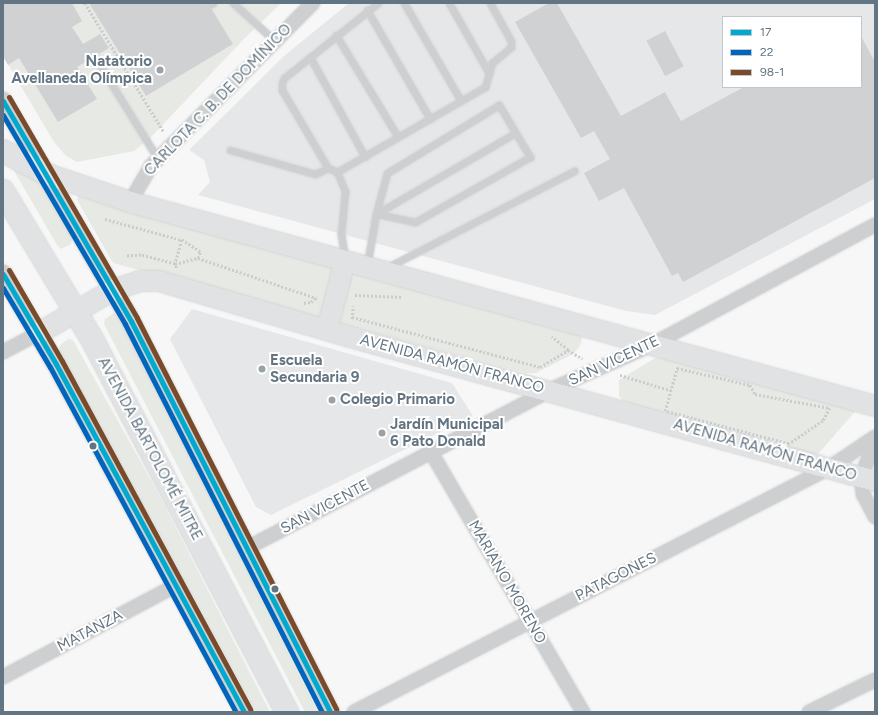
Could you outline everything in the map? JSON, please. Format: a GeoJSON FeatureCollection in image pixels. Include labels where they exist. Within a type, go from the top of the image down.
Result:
{"type":"FeatureCollection","features":[{"type":"Feature","properties":{"kind":"main road"},"geometry":{"type":"LineString","coordinates":[[3,151],[47,174],[130,202],[875,406]]}},
{"type":"Feature","properties":{"kind":"main road","name":"AVENIDA BARTOLOMÉ MITRE"},"geometry":{"type":"LineString","coordinates":[[3,191],[76,312],[287,712]]}},
{"type":"Feature","properties":{"kind":"main road"},"geometry":{"type":"LineString","coordinates":[[327,330],[345,296],[345,261]]}},
{"type":"Feature","properties":{"kind":"main road","name":"AVENIDA RAMÓN FRANCO"},"geometry":{"type":"LineString","coordinates":[[39,333],[113,290],[140,281],[159,282],[350,337],[550,390],[868,479]]}},
{"type":"Feature","properties":{"kind":"street","name":"CARLOTA C. B. DE DOMÍNICO"},"geometry":{"type":"LineString","coordinates":[[130,202],[144,174],[274,40],[313,3]]}},
{"type":"Feature","properties":{"kind":"street"},"geometry":{"type":"LineString","coordinates":[[3,101],[47,174],[152,360],[246,550],[330,712]]}},
{"type":"Feature","properties":{"kind":"street","name":"SAN VICENTE"},"geometry":{"type":"LineString","coordinates":[[246,550],[550,390],[651,345],[875,225]]}},
{"type":"Feature","properties":{"kind":"street"},"geometry":{"type":"LineString","coordinates":[[3,274],[39,333],[177,585],[244,712]]}},
{"type":"Feature","properties":{"kind":"street"},"geometry":{"type":"LineString","coordinates":[[3,352],[39,333]]}},
{"type":"Feature","properties":{"kind":"street","name":"PATAGONES"},"geometry":{"type":"LineString","coordinates":[[354,712],[829,468],[875,437]]}},
{"type":"Feature","properties":{"kind":"street"},"geometry":{"type":"LineString","coordinates":[[875,451],[869,457],[868,479],[863,494],[875,517]]}},
{"type":"Feature","properties":{"kind":"street","name":"MARIANO MORENO"},"geometry":{"type":"LineString","coordinates":[[431,452],[583,712]]}},
{"type":"Feature","properties":{"kind":"street","name":"MATANZA"},"geometry":{"type":"LineString","coordinates":[[3,677],[177,585]]}},
{"type":"Feature","properties":{"kind":"street"},"geometry":{"type":"LineString","coordinates":[[808,712],[875,680]]}},
{"type":"Feature","properties":{"kind":"lane"},"geometry":{"type":"LineString","coordinates":[[233,3],[274,40]]}},
{"type":"Feature","properties":{"kind":"lane"},"geometry":{"type":"LineString","coordinates":[[345,261],[341,234],[344,191],[337,172],[328,168],[282,90],[284,78],[367,10],[378,3]]}},
{"type":"Feature","properties":{"kind":"lane"},"geometry":{"type":"LineString","coordinates":[[404,3],[461,101]]}},
{"type":"Feature","properties":{"kind":"lane"},"geometry":{"type":"LineString","coordinates":[[449,3],[489,73]]}},
{"type":"Feature","properties":{"kind":"lane"},"geometry":{"type":"LineString","coordinates":[[337,172],[485,87],[489,73],[496,58],[511,47],[511,41],[490,3]]}},
{"type":"Feature","properties":{"kind":"lane"},"geometry":{"type":"LineString","coordinates":[[367,10],[430,119]]}},
{"type":"Feature","properties":{"kind":"lane"},"geometry":{"type":"LineString","coordinates":[[336,35],[398,137]]}},
{"type":"Feature","properties":{"kind":"lane"},"geometry":{"type":"LineString","coordinates":[[310,57],[365,157]]}},
{"type":"Feature","properties":{"kind":"lane"},"geometry":{"type":"LineString","coordinates":[[96,59],[158,159]]}},
{"type":"Feature","properties":{"kind":"lane"},"geometry":{"type":"LineString","coordinates":[[376,214],[415,222],[530,157],[499,105],[387,173],[376,214],[373,269],[574,171]]}},
{"type":"Feature","properties":{"kind":"lane"},"geometry":{"type":"LineString","coordinates":[[376,214],[515,132]]}},
{"type":"Feature","properties":{"kind":"lane"},"geometry":{"type":"LineString","coordinates":[[230,150],[315,174],[328,168]]}},
{"type":"Feature","properties":{"kind":"path"},"geometry":{"type":"LineString","coordinates":[[85,3],[165,134]]}},
{"type":"Feature","properties":{"kind":"path"},"geometry":{"type":"LineString","coordinates":[[105,219],[182,240],[200,252],[198,258]]}},
{"type":"Feature","properties":{"kind":"path"},"geometry":{"type":"LineString","coordinates":[[177,272],[175,264],[182,240]]}},
{"type":"Feature","properties":{"kind":"path"},"geometry":{"type":"LineString","coordinates":[[126,256],[141,255],[175,264],[198,258],[316,298]]}},
{"type":"Feature","properties":{"kind":"path"},"geometry":{"type":"LineString","coordinates":[[298,302],[305,304],[324,294],[345,296],[408,296]]}},
{"type":"Feature","properties":{"kind":"path"},"geometry":{"type":"LineString","coordinates":[[345,296],[352,317],[350,337]]}},
{"type":"Feature","properties":{"kind":"path"},"geometry":{"type":"LineString","coordinates":[[352,317],[540,367],[568,350],[551,336]]}},
{"type":"Feature","properties":{"kind":"path"},"geometry":{"type":"LineString","coordinates":[[678,368],[750,385],[755,394],[830,408],[823,421],[789,444],[758,436],[665,411],[678,368]]}},
{"type":"Feature","properties":{"kind":"shaded area"},"geometry":{"type":"Polygon","coordinates":[[[3,3],[281,3],[242,41],[151,137],[134,151],[77,162],[66,156],[54,142],[3,56],[3,3]]]}},
{"type":"Feature","properties":{"kind":"shaded area"},"geometry":{"type":"Polygon","coordinates":[[[349,3],[875,3],[875,199],[655,315],[626,311],[198,195],[210,182],[204,160],[189,150],[284,56],[349,3]]]}},
{"type":"Feature","properties":{"kind":"shaded area"},"geometry":{"type":"Polygon","coordinates":[[[10,164],[40,178],[72,236],[71,244],[61,249],[57,245],[10,164]]]}},
{"type":"Feature","properties":{"kind":"shaded area"},"geometry":{"type":"Polygon","coordinates":[[[82,195],[577,331],[582,338],[580,346],[573,354],[536,373],[526,373],[113,263],[77,200],[78,196],[82,195]]]}},
{"type":"Feature","properties":{"kind":"shaded area","name":"Colegio Primario"},"geometry":{"type":"Polygon","coordinates":[[[192,309],[452,383],[473,416],[271,515],[256,507],[170,339],[192,309]]]}},
{"type":"Feature","properties":{"kind":"shaded area"},"geometry":{"type":"Polygon","coordinates":[[[114,313],[118,314],[318,712],[305,712],[104,324],[105,319],[114,313]]]}},
{"type":"Feature","properties":{"kind":"shaded area"},"geometry":{"type":"Polygon","coordinates":[[[68,339],[73,340],[159,495],[270,712],[256,712],[59,350],[60,345],[68,339]]]}},
{"type":"Feature","properties":{"kind":"shaded area"},"geometry":{"type":"Polygon","coordinates":[[[655,358],[667,358],[859,407],[819,453],[811,455],[625,404],[619,396],[619,380],[655,358]]]}},
{"type":"Feature","properties":{"kind":"building"},"geometry":{"type":"Polygon","coordinates":[[[3,3],[72,3],[82,21],[72,27],[83,44],[100,34],[109,48],[77,67],[97,99],[58,122],[19,58],[8,65],[3,56],[3,3]]]}},
{"type":"Feature","properties":{"kind":"building","name":"Natatorio Avellaneda Olímpica"},"geometry":{"type":"Polygon","coordinates":[[[89,3],[208,3],[233,44],[146,96],[89,3]]]}},
{"type":"Feature","properties":{"kind":"building"},"geometry":{"type":"Polygon","coordinates":[[[549,3],[557,3],[621,116],[665,92],[681,121],[742,88],[862,88],[862,38],[875,62],[875,178],[683,282],[678,273],[672,276],[624,188],[599,201],[584,173],[610,159],[594,131],[581,138],[515,22],[549,3]]]}},
{"type":"Feature","properties":{"kind":"building"},"geometry":{"type":"Polygon","coordinates":[[[665,31],[684,66],[665,76],[646,41],[665,31]]]}},
{"type":"Feature","properties":{"kind":"transit line","name":"98-1"},"geometry":{"type":"LineString","coordinates":[[9,97],[137,318],[336,709]]}},
{"type":"Feature","properties":{"kind":"transit line","name":"17"},"geometry":{"type":"LineString","coordinates":[[3,101],[131,321],[330,712]]}},
{"type":"Feature","properties":{"kind":"transit line","name":"22"},"geometry":{"type":"LineString","coordinates":[[3,115],[125,324],[322,712]]}},
{"type":"Feature","properties":{"kind":"transit line","name":"98-1"},"geometry":{"type":"LineString","coordinates":[[9,270],[62,361],[250,709]]}},
{"type":"Feature","properties":{"kind":"transit line","name":"17"},"geometry":{"type":"LineString","coordinates":[[3,274],[56,364],[244,712]]}},
{"type":"Feature","properties":{"kind":"transit line","name":"22"},"geometry":{"type":"LineString","coordinates":[[3,288],[50,367],[236,712]]}},
{"type":"Feature","properties":{"kind":"place","name":"Natatorio Avellaneda Olímpica"},"geometry":{"type":"Point","coordinates":[160,70]}},
{"type":"Feature","properties":{"kind":"place","name":"Escuela Secundaria 9"},"geometry":{"type":"Point","coordinates":[262,369]}},
{"type":"Feature","properties":{"kind":"place","name":"Colegio Primario"},"geometry":{"type":"Point","coordinates":[332,400]}},
{"type":"Feature","properties":{"kind":"place","name":"Jardín Municipal 6 Pato Donald"},"geometry":{"type":"Point","coordinates":[382,433]}}]}
